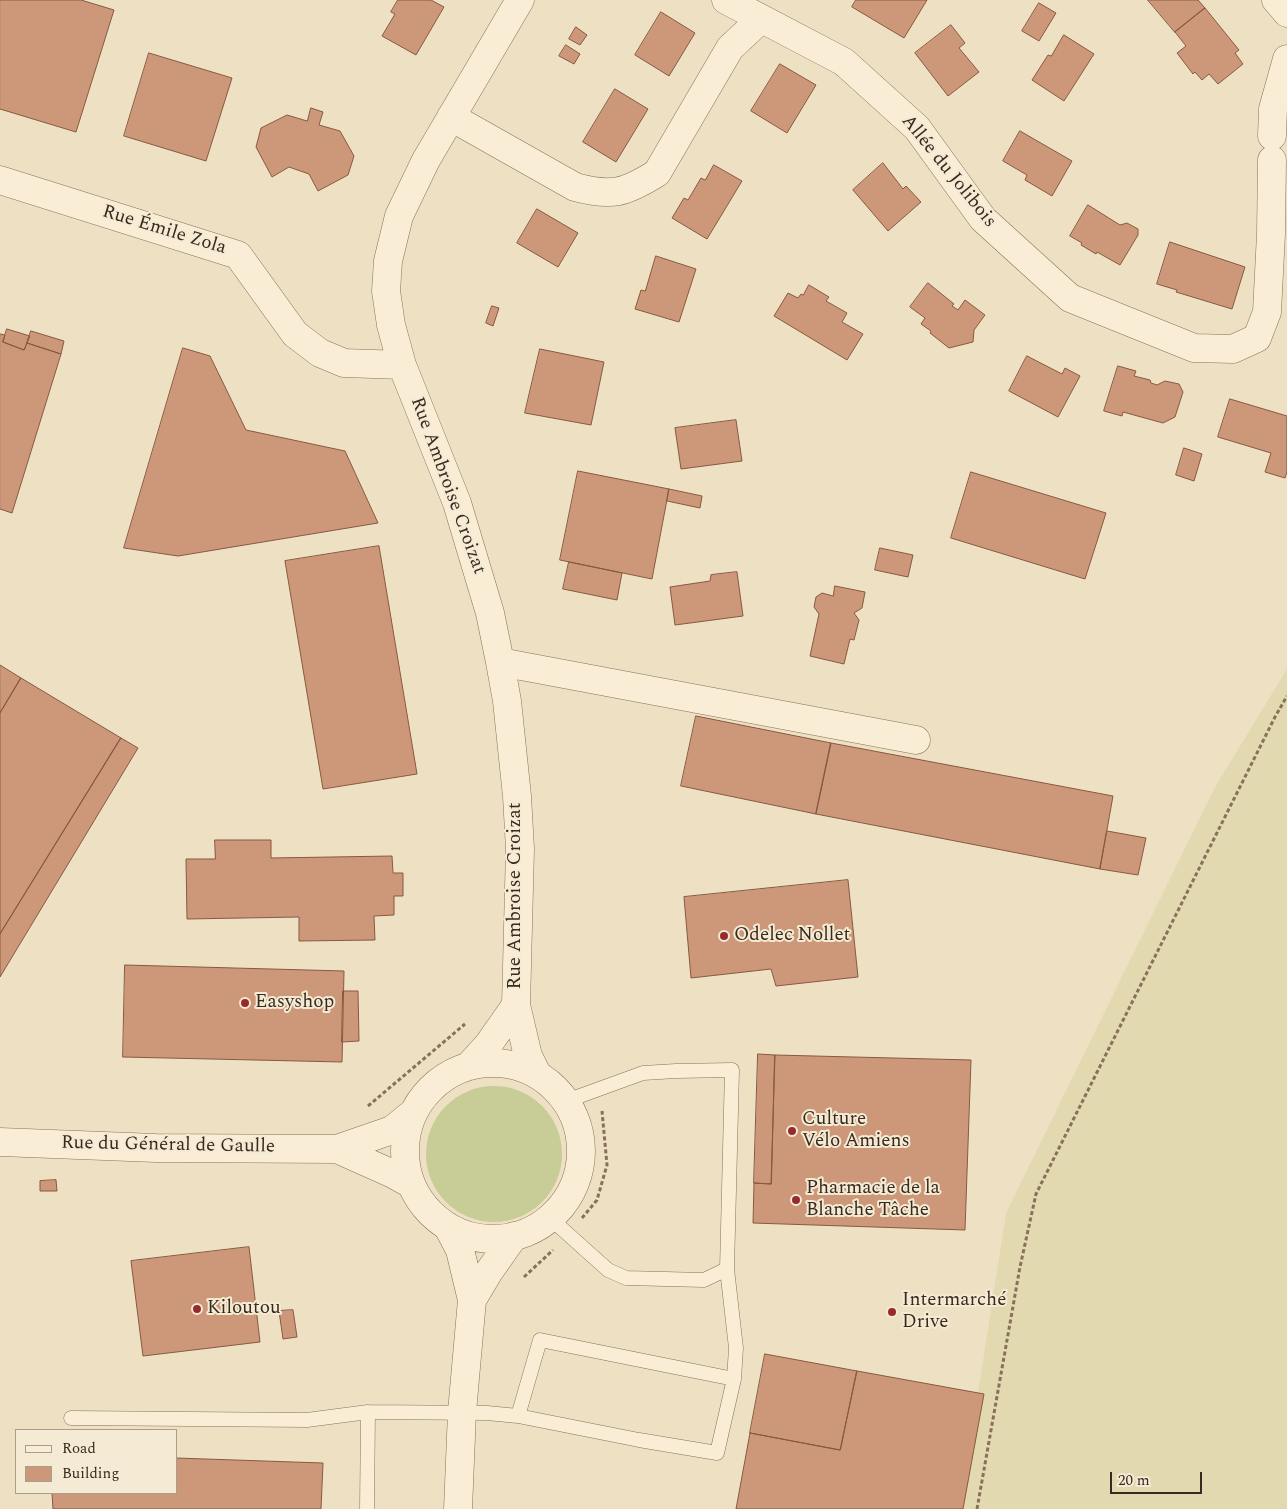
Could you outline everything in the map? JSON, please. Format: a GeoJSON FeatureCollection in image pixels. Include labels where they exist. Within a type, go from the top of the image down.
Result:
{"type":"FeatureCollection","features":[{"type":"Feature","properties":{"kind":"street","name":"Rue Ambroise Croizat"},"geometry":{"type":"LineString","coordinates":[[520,0],[426,160],[399,216],[388,261],[386,291],[391,326],[402,365],[457,503],[490,613],[500,662],[507,701],[520,849],[516,1005],[528,1056],[537,1074]]}},
{"type":"Feature","properties":{"kind":"street","name":"Allée du Jolibois"},"geometry":{"type":"LineString","coordinates":[[726,0],[844,62],[917,128],[983,219],[1070,298],[1194,348],[1233,349],[1257,338],[1266,312],[1271,234],[1273,109],[1287,59]]}},
{"type":"Feature","properties":{"kind":"street"},"geometry":{"type":"LineString","coordinates":[[1276,0],[1287,13]]}},
{"type":"Feature","properties":{"kind":"street"},"geometry":{"type":"LineString","coordinates":[[451,117],[575,187],[596,193],[616,192],[638,184],[657,173],[730,48],[761,18]]}},
{"type":"Feature","properties":{"kind":"street","name":"Rue Émile Zola"},"geometry":{"type":"LineString","coordinates":[[0,180],[238,255],[295,334],[320,353],[344,363],[402,365]]}},
{"type":"Feature","properties":{"kind":"street"},"geometry":{"type":"LineString","coordinates":[[500,662],[916,740]]}},
{"type":"Feature","properties":{"kind":"street","name":"Rue Ambroise Croizat"},"geometry":{"type":"LineString","coordinates":[[469,1066],[488,1045],[516,1005]]}},
{"type":"Feature","properties":{"kind":"street"},"geometry":{"type":"LineString","coordinates":[[486,1063],[504,1063],[521,1067],[537,1074],[553,1086],[566,1101],[578,1124],[582,1150],[578,1176],[567,1199],[559,1227],[533,1229],[514,1236],[492,1239],[469,1236],[448,1227],[426,1208],[411,1184],[405,1161],[406,1136],[413,1113],[423,1097],[436,1084],[451,1073],[469,1066],[486,1063]]}},
{"type":"Feature","properties":{"kind":"street","name":"Rue du Général de Gaulle"},"geometry":{"type":"LineString","coordinates":[[0,1142],[156,1148],[337,1149],[392,1130],[413,1113]]}},
{"type":"Feature","properties":{"kind":"street","name":"Rue du Général de Gaulle"},"geometry":{"type":"LineString","coordinates":[[337,1149],[411,1184]]}},
{"type":"Feature","properties":{"kind":"street"},"geometry":{"type":"LineString","coordinates":[[448,1227],[460,1250],[472,1300],[462,1412],[458,1509]]}},
{"type":"Feature","properties":{"kind":"street"},"geometry":{"type":"LineString","coordinates":[[472,1300],[514,1236]]}},
{"type":"Feature","properties":{"kind":"lane"},"geometry":{"type":"LineString","coordinates":[[71,1418],[307,1420],[368,1412],[462,1412],[518,1416],[717,1453],[734,1379],[736,1348],[727,1269],[732,1070],[643,1073],[566,1101]]}},
{"type":"Feature","properties":{"kind":"lane"},"geometry":{"type":"LineString","coordinates":[[559,1227],[608,1270],[626,1278],[704,1280],[727,1269]]}},
{"type":"Feature","properties":{"kind":"lane"},"geometry":{"type":"LineString","coordinates":[[518,1416],[540,1340],[734,1379]]}},
{"type":"Feature","properties":{"kind":"lane"},"geometry":{"type":"LineString","coordinates":[[367,1509],[368,1412]]}},
{"type":"Feature","properties":{"kind":"path"},"geometry":{"type":"LineString","coordinates":[[977,1509],[1020,1267],[1036,1194],[1270,726],[1287,696]]}},
{"type":"Feature","properties":{"kind":"path"},"geometry":{"type":"LineString","coordinates":[[366,1108],[467,1022]]}},
{"type":"Feature","properties":{"kind":"path"},"geometry":{"type":"LineString","coordinates":[[517,1283],[559,1227],[596,1200],[608,1164],[600,1089]]}},
{"type":"Feature","properties":{"kind":"shaded area"},"geometry":{"type":"Polygon","coordinates":[[[1287,669],[1287,1509],[960,1509],[1006,1213],[1215,787],[1287,669]]]}},
{"type":"Feature","properties":{"kind":"green space"},"geometry":{"type":"Polygon","coordinates":[[[494,1086],[520,1092],[542,1106],[556,1128],[562,1154],[556,1180],[542,1202],[520,1216],[494,1222],[468,1216],[446,1202],[432,1180],[426,1154],[432,1128],[446,1106],[468,1092],[494,1086]]]}},
{"type":"Feature","properties":{"kind":"building"},"geometry":{"type":"Polygon","coordinates":[[[0,0],[81,0],[114,10],[76,132],[0,109],[0,0]]]}},
{"type":"Feature","properties":{"kind":"building"},"geometry":{"type":"Polygon","coordinates":[[[398,0],[431,0],[444,7],[416,55],[382,36],[395,14],[391,12],[398,0]]]}},
{"type":"Feature","properties":{"kind":"building"},"geometry":{"type":"Polygon","coordinates":[[[856,0],[927,0],[904,38],[852,7],[856,0]]]}},
{"type":"Feature","properties":{"kind":"building"},"geometry":{"type":"Polygon","coordinates":[[[1148,0],[1198,0],[1205,8],[1175,32],[1148,0]]]}},
{"type":"Feature","properties":{"kind":"building"},"geometry":{"type":"Polygon","coordinates":[[[1039,3],[1056,13],[1039,41],[1022,31],[1039,3]]]}},
{"type":"Feature","properties":{"kind":"building"},"geometry":{"type":"Polygon","coordinates":[[[1205,8],[1239,50],[1235,53],[1243,64],[1218,84],[1209,74],[1202,80],[1195,72],[1193,74],[1177,53],[1186,46],[1175,32],[1205,8]]]}},
{"type":"Feature","properties":{"kind":"building"},"geometry":{"type":"Polygon","coordinates":[[[661,12],[695,33],[669,76],[635,55],[661,12]]]}},
{"type":"Feature","properties":{"kind":"building"},"geometry":{"type":"Polygon","coordinates":[[[951,25],[965,43],[959,48],[979,72],[948,96],[915,53],[951,25]]]}},
{"type":"Feature","properties":{"kind":"building"},"geometry":{"type":"Polygon","coordinates":[[[576,27],[587,35],[580,45],[569,39],[576,27]]]}},
{"type":"Feature","properties":{"kind":"building"},"geometry":{"type":"Polygon","coordinates":[[[1064,35],[1094,54],[1064,101],[1032,80],[1048,55],[1051,56],[1064,35]]]}},
{"type":"Feature","properties":{"kind":"building"},"geometry":{"type":"Polygon","coordinates":[[[566,45],[580,54],[574,64],[559,56],[566,45]]]}},
{"type":"Feature","properties":{"kind":"building"},"geometry":{"type":"Polygon","coordinates":[[[149,53],[232,78],[206,161],[124,136],[149,53]]]}},
{"type":"Feature","properties":{"kind":"building"},"geometry":{"type":"Polygon","coordinates":[[[780,64],[816,85],[787,133],[751,111],[780,64]]]}},
{"type":"Feature","properties":{"kind":"building"},"geometry":{"type":"Polygon","coordinates":[[[615,89],[648,109],[616,162],[583,142],[615,89]]]}},
{"type":"Feature","properties":{"kind":"building"},"geometry":{"type":"Polygon","coordinates":[[[311,108],[323,112],[319,125],[340,131],[354,156],[348,175],[318,191],[309,174],[289,167],[272,177],[256,147],[261,128],[287,115],[307,121],[311,108]]]}},
{"type":"Feature","properties":{"kind":"building"},"geometry":{"type":"Polygon","coordinates":[[[1020,131],[1072,161],[1052,196],[1025,180],[1027,175],[1003,161],[1020,131]]]}},
{"type":"Feature","properties":{"kind":"building"},"geometry":{"type":"Polygon","coordinates":[[[883,163],[903,189],[906,186],[921,202],[888,231],[853,190],[883,163]]]}},
{"type":"Feature","properties":{"kind":"building"},"geometry":{"type":"Polygon","coordinates":[[[714,165],[742,181],[707,239],[672,218],[684,198],[688,200],[701,178],[705,180],[714,165]]]}},
{"type":"Feature","properties":{"kind":"building"},"geometry":{"type":"Polygon","coordinates":[[[1088,205],[1120,225],[1127,223],[1138,229],[1138,235],[1120,265],[1097,252],[1096,254],[1070,236],[1088,205]]]}},
{"type":"Feature","properties":{"kind":"building"},"geometry":{"type":"Polygon","coordinates":[[[537,209],[578,233],[558,267],[517,243],[537,209]]]}},
{"type":"Feature","properties":{"kind":"building"},"geometry":{"type":"Polygon","coordinates":[[[1170,242],[1245,267],[1232,309],[1176,292],[1177,290],[1157,284],[1170,242]]]}},
{"type":"Feature","properties":{"kind":"building"},"geometry":{"type":"Polygon","coordinates":[[[656,256],[696,269],[679,322],[635,309],[641,290],[645,291],[656,256]]]}},
{"type":"Feature","properties":{"kind":"building"},"geometry":{"type":"Polygon","coordinates":[[[928,283],[954,304],[952,306],[958,310],[965,300],[985,315],[974,330],[973,342],[949,348],[921,324],[925,318],[910,307],[928,283]]]}},
{"type":"Feature","properties":{"kind":"building"},"geometry":{"type":"Polygon","coordinates":[[[809,285],[829,297],[826,301],[847,313],[842,322],[863,334],[847,360],[774,316],[788,293],[798,298],[801,294],[803,295],[809,285]]]}},
{"type":"Feature","properties":{"kind":"building"},"geometry":{"type":"Polygon","coordinates":[[[492,306],[499,308],[493,326],[486,323],[492,306]]]}},
{"type":"Feature","properties":{"kind":"building"},"geometry":{"type":"Polygon","coordinates":[[[7,329],[30,336],[24,350],[3,342],[7,329]]]}},
{"type":"Feature","properties":{"kind":"building"},"geometry":{"type":"Polygon","coordinates":[[[31,331],[64,341],[61,354],[27,343],[31,331]]]}},
{"type":"Feature","properties":{"kind":"building"},"geometry":{"type":"Polygon","coordinates":[[[0,334],[5,335],[3,342],[24,350],[27,343],[61,354],[12,513],[0,509],[0,334]]]}},
{"type":"Feature","properties":{"kind":"building"},"geometry":{"type":"Polygon","coordinates":[[[183,348],[210,356],[246,430],[345,451],[378,523],[178,556],[124,548],[183,348]]]}},
{"type":"Feature","properties":{"kind":"building"},"geometry":{"type":"Polygon","coordinates":[[[540,349],[604,362],[591,425],[525,413],[540,349]]]}},
{"type":"Feature","properties":{"kind":"building"},"geometry":{"type":"Polygon","coordinates":[[[1027,356],[1062,374],[1065,368],[1080,376],[1058,417],[1009,391],[1027,356]]]}},
{"type":"Feature","properties":{"kind":"building"},"geometry":{"type":"Polygon","coordinates":[[[1118,366],[1136,371],[1134,376],[1150,380],[1151,383],[1157,385],[1165,381],[1179,384],[1183,392],[1175,417],[1163,423],[1123,412],[1122,416],[1104,411],[1118,366]]]}},
{"type":"Feature","properties":{"kind":"building"},"geometry":{"type":"Polygon","coordinates":[[[1230,399],[1287,416],[1287,472],[1285,478],[1265,472],[1271,453],[1218,437],[1230,399]]]}},
{"type":"Feature","properties":{"kind":"building"},"geometry":{"type":"Polygon","coordinates":[[[736,420],[742,461],[681,469],[675,428],[736,420]]]}},
{"type":"Feature","properties":{"kind":"building"},"geometry":{"type":"Polygon","coordinates":[[[1184,448],[1202,454],[1194,481],[1176,475],[1184,448]]]}},
{"type":"Feature","properties":{"kind":"building"},"geometry":{"type":"Polygon","coordinates":[[[578,471],[669,489],[652,579],[560,560],[578,471]]]}},
{"type":"Feature","properties":{"kind":"building"},"geometry":{"type":"Polygon","coordinates":[[[971,472],[1106,513],[1085,579],[951,538],[971,472]]]}},
{"type":"Feature","properties":{"kind":"building"},"geometry":{"type":"Polygon","coordinates":[[[669,489],[702,496],[700,508],[667,501],[669,489]]]}},
{"type":"Feature","properties":{"kind":"building"},"geometry":{"type":"Polygon","coordinates":[[[379,546],[417,774],[323,789],[285,561],[379,546]]]}},
{"type":"Feature","properties":{"kind":"building"},"geometry":{"type":"Polygon","coordinates":[[[880,548],[913,555],[908,577],[875,570],[880,548]]]}},
{"type":"Feature","properties":{"kind":"building"},"geometry":{"type":"Polygon","coordinates":[[[569,562],[622,573],[617,600],[563,589],[569,562]]]}},
{"type":"Feature","properties":{"kind":"building"},"geometry":{"type":"Polygon","coordinates":[[[737,572],[743,616],[675,625],[670,587],[710,581],[711,575],[737,572]]]}},
{"type":"Feature","properties":{"kind":"building"},"geometry":{"type":"Polygon","coordinates":[[[835,586],[865,592],[862,608],[854,613],[859,620],[854,640],[850,639],[844,664],[810,656],[819,614],[814,607],[816,597],[822,593],[833,596],[835,586]]]}},
{"type":"Feature","properties":{"kind":"building"},"geometry":{"type":"Polygon","coordinates":[[[0,665],[21,678],[0,713],[0,665]]]}},
{"type":"Feature","properties":{"kind":"building"},"geometry":{"type":"Polygon","coordinates":[[[21,678],[121,738],[0,934],[0,713],[21,678]]]}},
{"type":"Feature","properties":{"kind":"building"},"geometry":{"type":"Polygon","coordinates":[[[696,716],[831,743],[816,814],[681,786],[696,716]]]}},
{"type":"Feature","properties":{"kind":"building"},"geometry":{"type":"Polygon","coordinates":[[[121,738],[138,748],[0,977],[0,934],[121,738]]]}},
{"type":"Feature","properties":{"kind":"building"},"geometry":{"type":"Polygon","coordinates":[[[831,743],[1113,796],[1100,869],[816,814],[831,743]]]}},
{"type":"Feature","properties":{"kind":"building"},"geometry":{"type":"Polygon","coordinates":[[[1107,831],[1146,838],[1138,875],[1100,869],[1107,831]]]}},
{"type":"Feature","properties":{"kind":"building"},"geometry":{"type":"Polygon","coordinates":[[[215,840],[271,840],[271,858],[392,856],[393,873],[403,873],[403,896],[394,896],[394,915],[374,916],[375,940],[299,941],[299,917],[187,919],[186,859],[215,859],[215,840]]]}},
{"type":"Feature","properties":{"kind":"building"},"geometry":{"type":"Polygon","coordinates":[[[848,880],[858,977],[776,986],[771,969],[691,978],[684,897],[848,880]]]}},
{"type":"Feature","properties":{"kind":"building"},"geometry":{"type":"Polygon","coordinates":[[[125,965],[344,971],[342,1062],[123,1057],[125,965]]]}},
{"type":"Feature","properties":{"kind":"building"},"geometry":{"type":"Polygon","coordinates":[[[343,991],[358,991],[359,1041],[342,1042],[343,991]]]}},
{"type":"Feature","properties":{"kind":"building"},"geometry":{"type":"Polygon","coordinates":[[[758,1054],[775,1055],[771,1184],[754,1183],[758,1054]]]}},
{"type":"Feature","properties":{"kind":"building"},"geometry":{"type":"Polygon","coordinates":[[[775,1055],[971,1060],[965,1230],[753,1223],[754,1183],[771,1184],[775,1055]]]}},
{"type":"Feature","properties":{"kind":"building"},"geometry":{"type":"Polygon","coordinates":[[[56,1180],[57,1191],[40,1191],[40,1181],[56,1180]]]}},
{"type":"Feature","properties":{"kind":"building"},"geometry":{"type":"Polygon","coordinates":[[[249,1247],[260,1342],[143,1356],[131,1261],[249,1247]]]}},
{"type":"Feature","properties":{"kind":"building"},"geometry":{"type":"Polygon","coordinates":[[[293,1310],[297,1337],[283,1339],[279,1311],[293,1310]]]}},
{"type":"Feature","properties":{"kind":"building"},"geometry":{"type":"Polygon","coordinates":[[[765,1354],[857,1371],[840,1450],[750,1433],[765,1354]]]}},
{"type":"Feature","properties":{"kind":"building"},"geometry":{"type":"Polygon","coordinates":[[[857,1371],[984,1394],[963,1509],[736,1509],[750,1433],[840,1450],[857,1371]]]}},
{"type":"Feature","properties":{"kind":"building"},"geometry":{"type":"Polygon","coordinates":[[[178,1458],[323,1463],[321,1509],[53,1509],[52,1494],[178,1494],[178,1458]]]}},
{"type":"Feature","properties":{"kind":"place","name":"Odelec Nollet"},"geometry":{"type":"Point","coordinates":[724,936]}},
{"type":"Feature","properties":{"kind":"place","name":"Easyshop"},"geometry":{"type":"Point","coordinates":[245,1003]}},
{"type":"Feature","properties":{"kind":"place","name":"Culture Vélo Amiens"},"geometry":{"type":"Point","coordinates":[792,1131]}},
{"type":"Feature","properties":{"kind":"place","name":"Pharmacie de la Blanche Tâche"},"geometry":{"type":"Point","coordinates":[796,1200]}},
{"type":"Feature","properties":{"kind":"place","name":"Kiloutou"},"geometry":{"type":"Point","coordinates":[197,1309]}},
{"type":"Feature","properties":{"kind":"place","name":"Intermarché Drive"},"geometry":{"type":"Point","coordinates":[892,1312]}}]}
